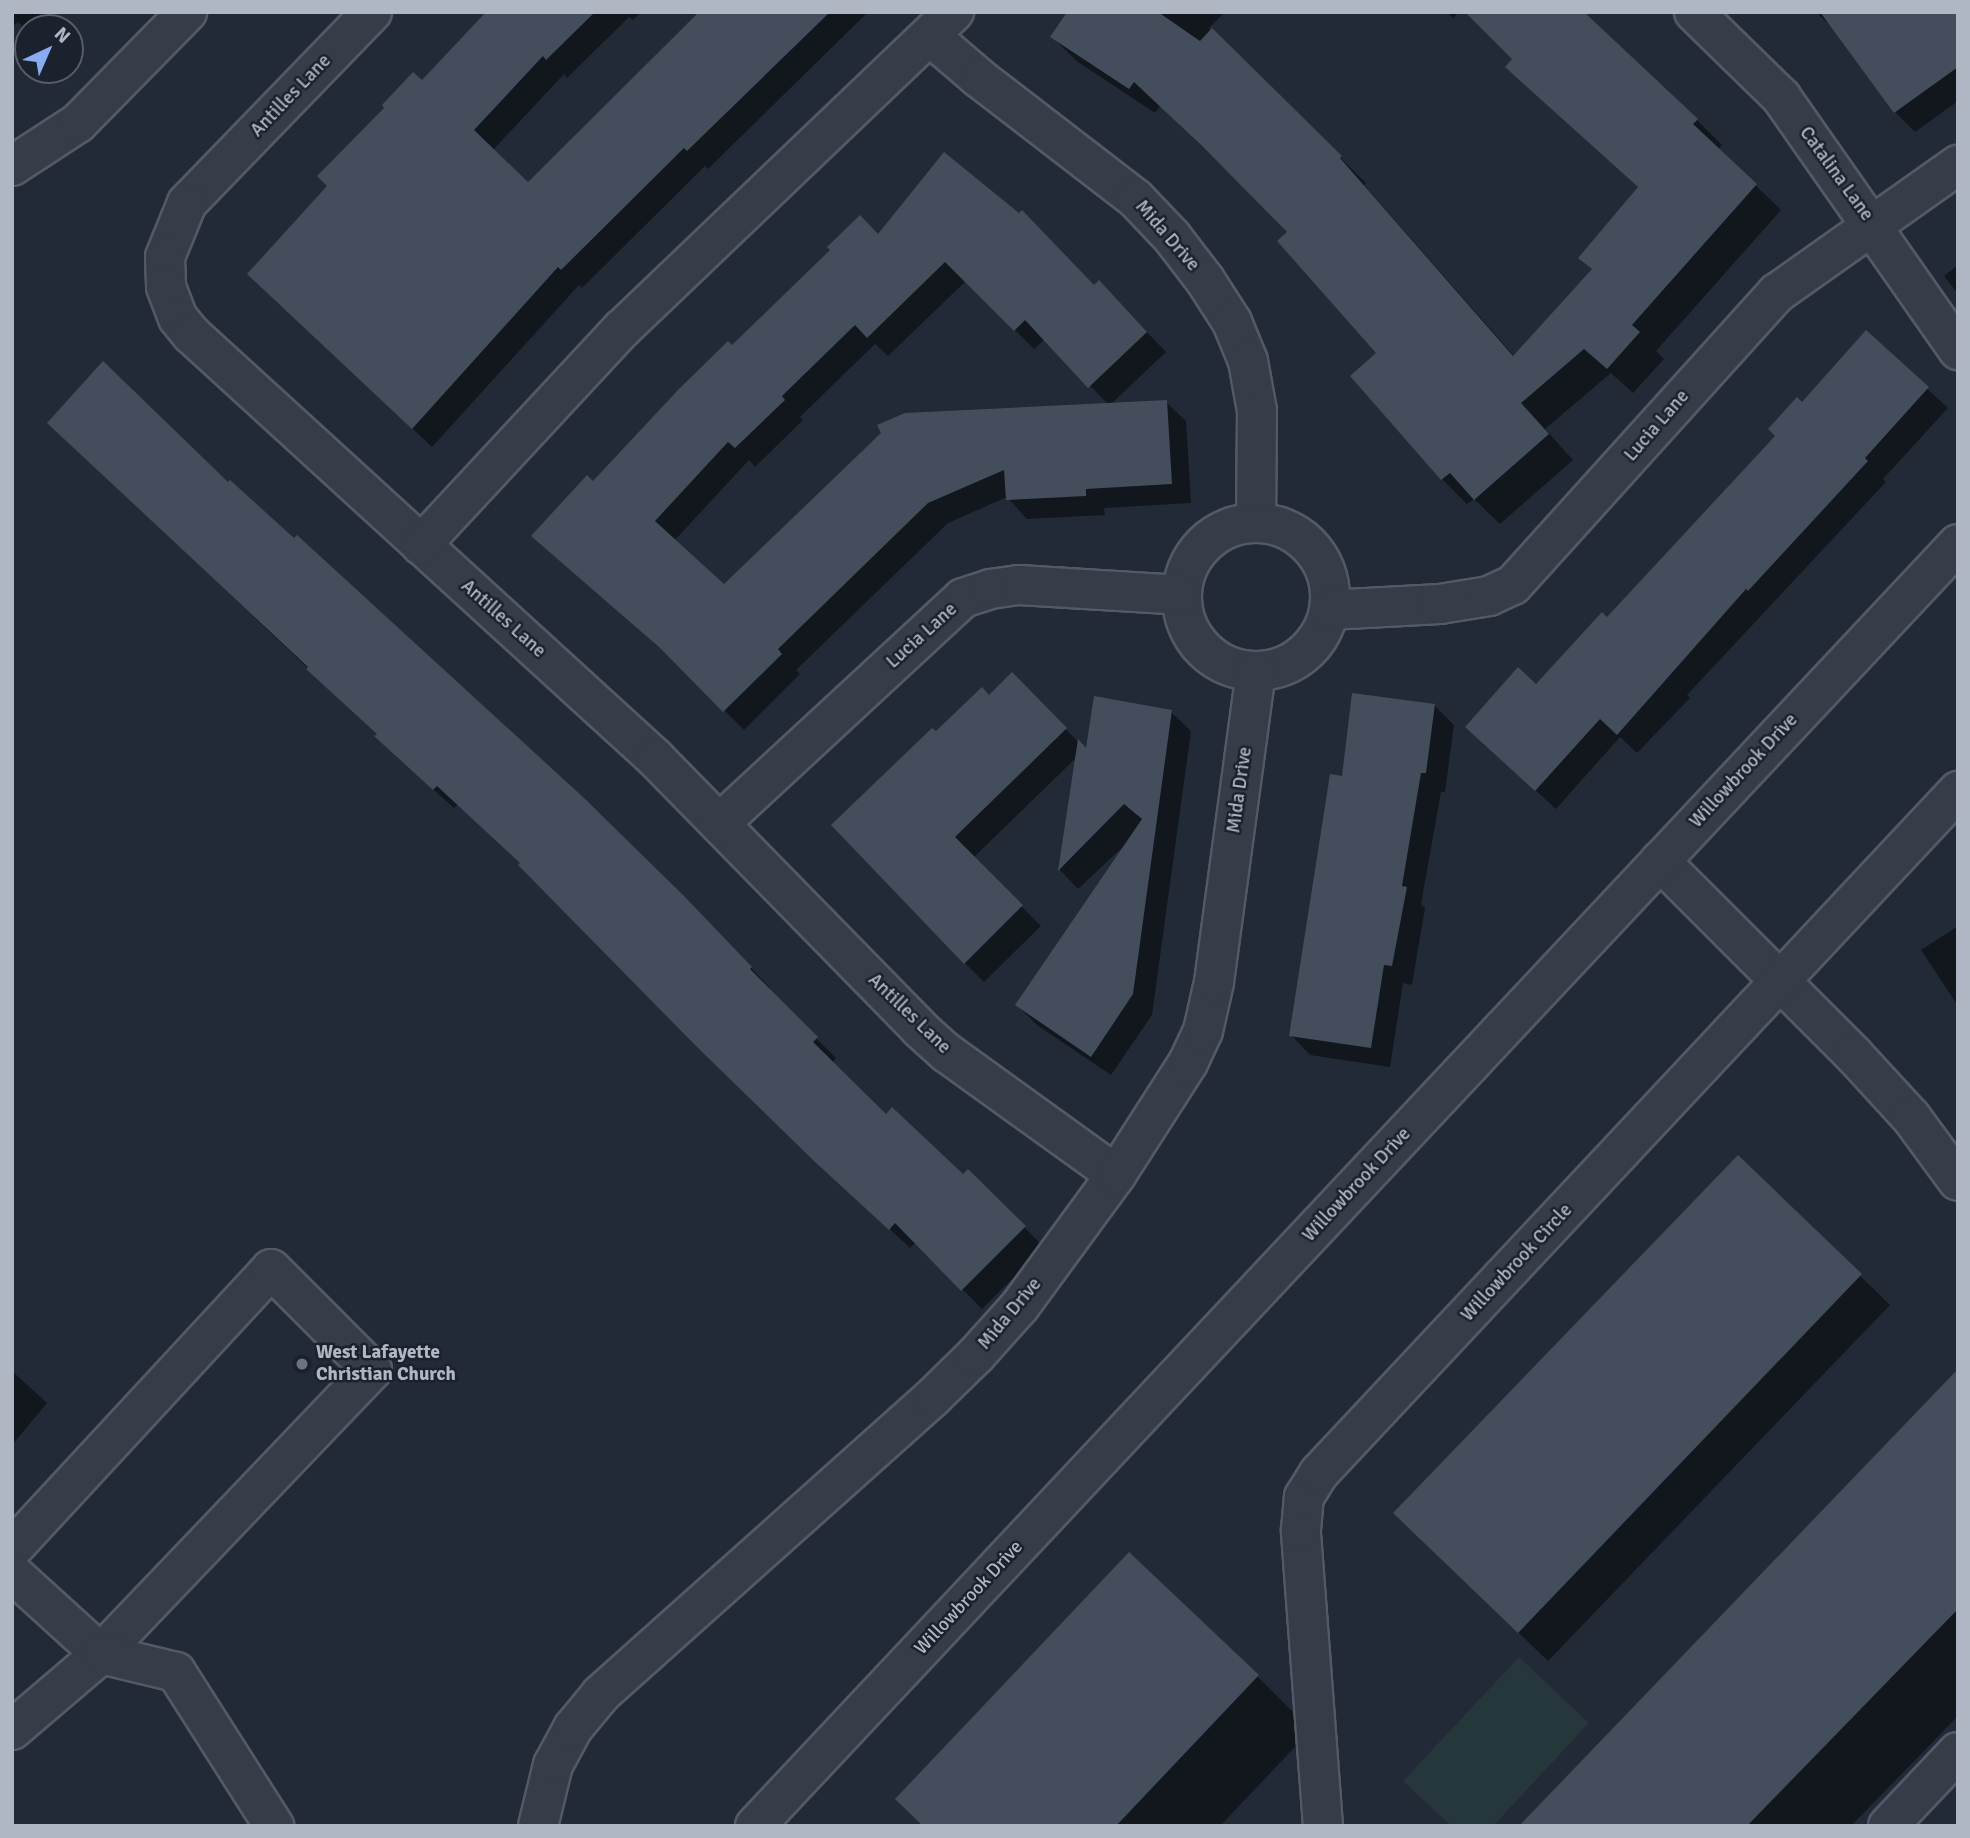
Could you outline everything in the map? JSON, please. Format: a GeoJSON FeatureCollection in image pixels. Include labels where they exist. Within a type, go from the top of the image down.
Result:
{"type":"FeatureCollection","features":[{"type":"Feature","properties":{"kind":"street"},"geometry":{"type":"LineString","coordinates":[[12,166],[78,123],[187,12]]}},
{"type":"Feature","properties":{"kind":"street","name":"Antilles Lane"},"geometry":{"type":"LineString","coordinates":[[372,12],[187,203],[165,257],[166,287],[178,318],[191,334],[580,688],[720,823],[938,1045],[1116,1175]]}},
{"type":"Feature","properties":{"kind":"street","name":"Catalina Lane"},"geometry":{"type":"LineString","coordinates":[[1694,12],[1781,97],[1958,351]]}},
{"type":"Feature","properties":{"kind":"street"},"geometry":{"type":"LineString","coordinates":[[421,545],[623,328],[942,24]]}},
{"type":"Feature","properties":{"kind":"street","name":"Mida Drive"},"geometry":{"type":"LineString","coordinates":[[942,24],[979,78],[1135,198],[1172,237],[1233,322],[1248,361],[1257,411],[1256,522]]}},
{"type":"Feature","properties":{"kind":"street","name":"Lucia Lane"},"geometry":{"type":"LineString","coordinates":[[1329,610],[1440,604],[1489,596],[1513,585],[1777,293],[1958,164]]}},
{"type":"Feature","properties":{"kind":"street"},"geometry":{"type":"LineString","coordinates":[[1256,522],[1282,527],[1304,540],[1320,560],[1329,584],[1329,610],[1323,630],[1311,647],[1296,660],[1277,669],[1256,672],[1233,668],[1212,657],[1203,648],[1184,619],[1181,595],[1185,572],[1196,552],[1213,536],[1234,526],[1256,522]]}},
{"type":"Feature","properties":{"kind":"street","name":"Willowbrook Drive"},"geometry":{"type":"LineString","coordinates":[[755,1826],[1958,544]]}},
{"type":"Feature","properties":{"kind":"street","name":"Lucia Lane"},"geometry":{"type":"LineString","coordinates":[[720,823],[963,598],[990,589],[1019,585],[1181,595]]}},
{"type":"Feature","properties":{"kind":"street","name":"Mida Drive"},"geometry":{"type":"LineString","coordinates":[[538,1826],[553,1765],[573,1728],[601,1694],[932,1398],[976,1355],[1020,1306],[1116,1175],[1188,1063],[1203,1031],[1214,982],[1256,672]]}},
{"type":"Feature","properties":{"kind":"street","name":"Willowbrook Circle"},"geometry":{"type":"LineString","coordinates":[[1323,1826],[1301,1530],[1304,1497],[1319,1472],[1781,983],[1958,791]]}},
{"type":"Feature","properties":{"kind":"street"},"geometry":{"type":"LineString","coordinates":[[1660,861],[1853,1054],[1911,1118],[1958,1181]]}},
{"type":"Feature","properties":{"kind":"street"},"geometry":{"type":"LineString","coordinates":[[12,1549],[271,1269],[372,1370],[101,1654],[12,1730]]}},
{"type":"Feature","properties":{"kind":"street"},"geometry":{"type":"LineString","coordinates":[[12,1573],[101,1654],[176,1672],[274,1826]]}},
{"type":"Feature","properties":{"kind":"street"},"geometry":{"type":"LineString","coordinates":[[1888,1826],[1958,1752]]}},
{"type":"Feature","properties":{"kind":"shaded area"},"geometry":{"type":"Polygon","coordinates":[[[1519,1657],[1589,1723],[1493,1826],[1451,1826],[1403,1781],[1519,1657]]]}},
{"type":"Feature","properties":{"kind":"building"},"geometry":{"type":"Polygon","coordinates":[[[486,12],[595,12],[546,60],[543,56],[474,130],[528,182],[699,12],[830,12],[687,151],[684,148],[561,270],[558,267],[412,429],[247,274],[327,186],[317,176],[384,108],[382,105],[413,72],[422,80],[486,12]]]}},
{"type":"Feature","properties":{"kind":"building"},"geometry":{"type":"Polygon","coordinates":[[[1067,12],[1158,12],[1200,41],[1212,28],[1342,156],[1340,158],[1513,356],[1592,269],[1578,258],[1638,187],[1505,67],[1512,59],[1465,12],[1584,12],[1698,119],[1693,124],[1757,184],[1632,325],[1640,332],[1607,369],[1584,349],[1521,403],[1549,434],[1474,500],[1450,473],[1441,480],[1350,376],[1376,353],[1277,241],[1287,232],[1134,82],[1129,89],[1050,37],[1067,12]]]}},
{"type":"Feature","properties":{"kind":"building"},"geometry":{"type":"Polygon","coordinates":[[[1820,12],[1958,12],[1958,67],[1894,113],[1820,12]]]}},
{"type":"Feature","properties":{"kind":"building"},"geometry":{"type":"Polygon","coordinates":[[[944,152],[1019,213],[1022,210],[1094,285],[1099,280],[1147,332],[1088,388],[1025,320],[1014,331],[945,262],[867,338],[855,325],[782,396],[785,400],[735,448],[728,442],[655,521],[724,584],[881,433],[877,425],[905,413],[1167,400],[1172,484],[1086,489],[1086,496],[1006,500],[1004,470],[928,503],[778,649],[782,654],[723,712],[660,648],[531,536],[587,475],[593,481],[678,390],[728,341],[732,345],[830,250],[827,247],[860,215],[878,234],[944,152]]]}},
{"type":"Feature","properties":{"kind":"building"},"geometry":{"type":"Polygon","coordinates":[[[1866,330],[1929,387],[1865,458],[1868,461],[1748,591],[1746,589],[1617,735],[1600,719],[1535,791],[1465,727],[1518,667],[1536,684],[1602,612],[1607,617],[1775,436],[1768,429],[1797,397],[1802,402],[1866,330]]]}},
{"type":"Feature","properties":{"kind":"building"},"geometry":{"type":"Polygon","coordinates":[[[103,361],[228,482],[230,480],[294,538],[297,535],[584,798],[752,967],[750,969],[818,1037],[813,1042],[886,1114],[892,1107],[963,1174],[968,1169],[1026,1226],[961,1291],[895,1223],[889,1230],[814,1161],[695,1045],[518,865],[520,863],[437,786],[433,790],[374,736],[377,734],[306,669],[308,667],[47,423],[103,361]]]}},
{"type":"Feature","properties":{"kind":"building"},"geometry":{"type":"Polygon","coordinates":[[[1012,672],[1067,728],[955,837],[1023,905],[964,964],[831,825],[932,728],[936,731],[982,687],[989,695],[1012,672]]]}},
{"type":"Feature","properties":{"kind":"building"},"geometry":{"type":"Polygon","coordinates":[[[1352,693],[1435,704],[1426,773],[1421,773],[1402,886],[1407,887],[1392,966],[1384,965],[1371,1048],[1289,1036],[1330,774],[1342,776],[1352,693]]]}},
{"type":"Feature","properties":{"kind":"building"},"geometry":{"type":"Polygon","coordinates":[[[1094,696],[1172,710],[1133,994],[1091,1057],[1015,1005],[1142,819],[1124,804],[1058,871],[1078,739],[1086,748],[1094,696]]]}},
{"type":"Feature","properties":{"kind":"building"},"geometry":{"type":"Polygon","coordinates":[[[1738,1155],[1862,1274],[1518,1633],[1393,1513],[1738,1155]]]}},
{"type":"Feature","properties":{"kind":"building"},"geometry":{"type":"Polygon","coordinates":[[[1958,1369],[1958,1609],[1747,1826],[1519,1826],[1958,1369]]]}},
{"type":"Feature","properties":{"kind":"building"},"geometry":{"type":"Polygon","coordinates":[[[1129,1552],[1259,1675],[1116,1826],[923,1826],[895,1799],[1129,1552]]]}},
{"type":"Feature","properties":{"kind":"place","name":"West Lafayette Christian Church"},"geometry":{"type":"Point","coordinates":[302,1364]}}]}
